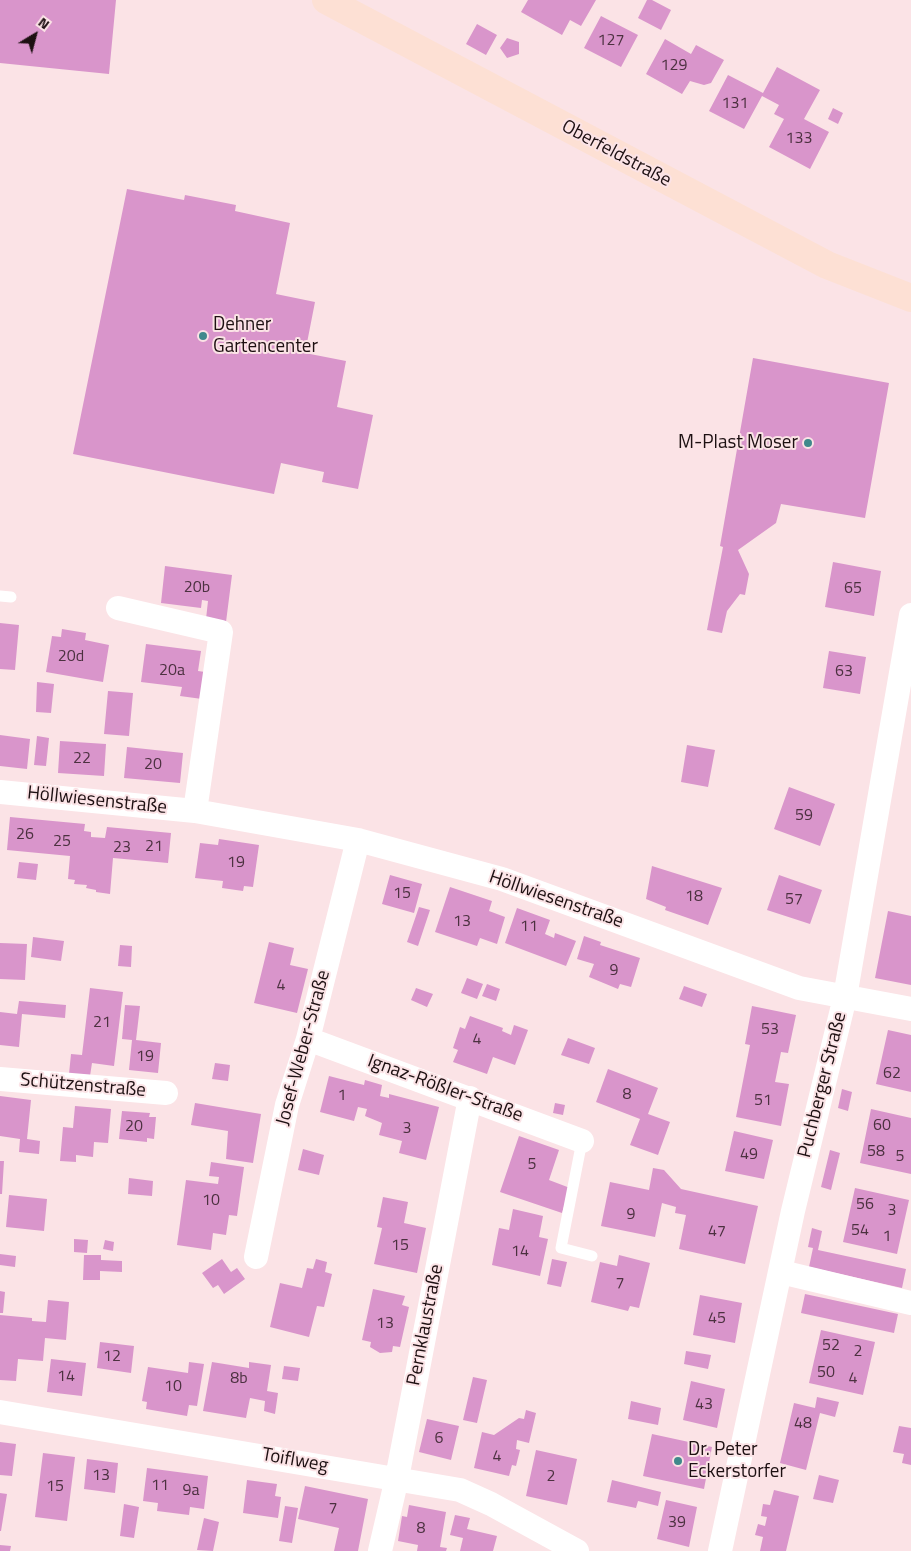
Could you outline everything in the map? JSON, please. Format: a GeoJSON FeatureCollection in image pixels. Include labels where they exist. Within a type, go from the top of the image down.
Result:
{"type":"FeatureCollection","features":[{"type":"Feature","properties":{"kind":"main road","name":"Oberfeldstraße"},"geometry":{"type":"LineString","coordinates":[[326,0],[827,265],[911,298]]}},
{"type":"Feature","properties":{"kind":"street"},"geometry":{"type":"LineString","coordinates":[[118,608],[221,632],[195,811]]}},
{"type":"Feature","properties":{"kind":"street","name":"Puchberger Straße"},"geometry":{"type":"LineString","coordinates":[[720,1551],[793,1211],[845,997],[911,615]]}},
{"type":"Feature","properties":{"kind":"street","name":"Höllwiesenstraße"},"geometry":{"type":"LineString","coordinates":[[0,792],[195,811],[358,840],[502,879],[799,988],[911,1008]]}},
{"type":"Feature","properties":{"kind":"street","name":"Josef-Weber-Straße"},"geometry":{"type":"LineString","coordinates":[[256,1257],[288,1105],[308,1039],[358,840]]}},
{"type":"Feature","properties":{"kind":"street","name":"Ignaz-Rößler-Straße"},"geometry":{"type":"LineString","coordinates":[[308,1039],[582,1141]]}},
{"type":"Feature","properties":{"kind":"street","name":"Schützenstraße"},"geometry":{"type":"LineString","coordinates":[[0,1079],[166,1093]]}},
{"type":"Feature","properties":{"kind":"street","name":"Pernklaustraße"},"geometry":{"type":"LineString","coordinates":[[380,1551],[397,1478],[470,1098]]}},
{"type":"Feature","properties":{"kind":"street"},"geometry":{"type":"LineString","coordinates":[[781,1272],[911,1303]]}},
{"type":"Feature","properties":{"kind":"street","name":"Toiflweg"},"geometry":{"type":"LineString","coordinates":[[0,1412],[460,1490],[491,1504],[576,1551]]}},
{"type":"Feature","properties":{"kind":"lane"},"geometry":{"type":"LineString","coordinates":[[582,1141],[561,1248],[592,1256]]}},
{"type":"Feature","properties":{"kind":"building"},"geometry":{"type":"Polygon","coordinates":[[[0,0],[116,0],[109,74],[0,63],[0,0]]]}},
{"type":"Feature","properties":{"kind":"building"},"geometry":{"type":"Polygon","coordinates":[[[528,0],[596,0],[581,26],[570,20],[562,35],[521,12],[528,0]]]}},
{"type":"Feature","properties":{"kind":"building"},"geometry":{"type":"Polygon","coordinates":[[[647,0],[652,0],[671,10],[661,30],[638,18],[647,0]]]}},
{"type":"Feature","properties":{"kind":"building"},"geometry":{"type":"Polygon","coordinates":[[[601,16],[638,35],[621,67],[584,48],[601,16]]]}},
{"type":"Feature","properties":{"kind":"building"},"geometry":{"type":"Polygon","coordinates":[[[477,24],[497,35],[486,55],[466,44],[477,24]]]}},
{"type":"Feature","properties":{"kind":"building"},"geometry":{"type":"Polygon","coordinates":[[[507,38],[519,42],[519,54],[507,58],[500,48],[507,38]]]}},
{"type":"Feature","properties":{"kind":"building"},"geometry":{"type":"Polygon","coordinates":[[[665,39],[691,54],[696,45],[724,60],[711,83],[704,85],[690,81],[682,94],[646,74],[665,39]]]}},
{"type":"Feature","properties":{"kind":"building"},"geometry":{"type":"Polygon","coordinates":[[[777,67],[820,90],[804,119],[829,132],[810,169],[769,147],[784,119],[774,114],[779,105],[762,96],[744,129],[709,111],[728,75],[763,93],[777,67]]]}},
{"type":"Feature","properties":{"kind":"building"},"geometry":{"type":"Polygon","coordinates":[[[833,108],[843,113],[838,124],[828,119],[833,108]]]}},
{"type":"Feature","properties":{"kind":"building","name":"Dehner Gartencenter"},"geometry":{"type":"Polygon","coordinates":[[[127,189],[184,200],[185,195],[236,205],[235,211],[290,223],[276,294],[315,302],[305,353],[346,361],[337,407],[373,415],[358,489],[322,482],[324,472],[281,463],[274,494],[73,454],[127,189]]]}},
{"type":"Feature","properties":{"kind":"building","name":"M-Plast Moser"},"geometry":{"type":"Polygon","coordinates":[[[753,358],[889,383],[865,518],[781,504],[776,523],[738,550],[749,574],[745,595],[740,594],[727,611],[722,633],[707,630],[723,547],[720,546],[753,358]]]}},
{"type":"Feature","properties":{"kind":"building"},"geometry":{"type":"Polygon","coordinates":[[[833,562],[881,571],[874,616],[825,607],[833,562]]]}},
{"type":"Feature","properties":{"kind":"building"},"geometry":{"type":"Polygon","coordinates":[[[165,566],[232,575],[226,622],[206,619],[208,601],[202,600],[201,608],[161,603],[165,566]]]}},
{"type":"Feature","properties":{"kind":"building"},"geometry":{"type":"Polygon","coordinates":[[[0,623],[19,625],[15,670],[0,669],[0,623]]]}},
{"type":"Feature","properties":{"kind":"building"},"geometry":{"type":"Polygon","coordinates":[[[62,629],[86,633],[85,640],[109,645],[103,682],[46,672],[52,636],[61,637],[62,629]]]}},
{"type":"Feature","properties":{"kind":"building"},"geometry":{"type":"Polygon","coordinates":[[[146,644],[201,651],[198,671],[205,672],[202,699],[180,696],[182,687],[141,682],[146,644]]]}},
{"type":"Feature","properties":{"kind":"building"},"geometry":{"type":"Polygon","coordinates":[[[829,651],[866,657],[860,694],[823,688],[829,651]]]}},
{"type":"Feature","properties":{"kind":"building"},"geometry":{"type":"Polygon","coordinates":[[[37,682],[54,684],[51,713],[36,712],[37,682]]]}},
{"type":"Feature","properties":{"kind":"building"},"geometry":{"type":"Polygon","coordinates":[[[108,691],[133,693],[129,736],[104,734],[108,691]]]}},
{"type":"Feature","properties":{"kind":"building"},"geometry":{"type":"Polygon","coordinates":[[[0,735],[30,739],[27,769],[0,766],[0,735]]]}},
{"type":"Feature","properties":{"kind":"building"},"geometry":{"type":"Polygon","coordinates":[[[37,736],[49,738],[46,766],[34,765],[37,736]]]}},
{"type":"Feature","properties":{"kind":"building"},"geometry":{"type":"Polygon","coordinates":[[[60,741],[106,744],[104,776],[58,773],[60,741]]]}},
{"type":"Feature","properties":{"kind":"building"},"geometry":{"type":"Polygon","coordinates":[[[687,745],[715,750],[708,787],[681,782],[687,745]]]}},
{"type":"Feature","properties":{"kind":"building"},"geometry":{"type":"Polygon","coordinates":[[[127,747],[183,753],[180,783],[124,778],[127,747]]]}},
{"type":"Feature","properties":{"kind":"building"},"geometry":{"type":"Polygon","coordinates":[[[789,787],[835,804],[820,846],[774,829],[789,787]]]}},
{"type":"Feature","properties":{"kind":"building"},"geometry":{"type":"Polygon","coordinates":[[[10,817],[85,824],[84,831],[91,832],[91,837],[105,838],[107,827],[171,833],[168,863],[113,858],[110,894],[96,892],[96,890],[86,888],[87,885],[74,884],[75,880],[68,879],[70,856],[7,850],[10,817]]]}},
{"type":"Feature","properties":{"kind":"building"},"geometry":{"type":"Polygon","coordinates":[[[219,839],[259,845],[253,887],[244,886],[243,891],[222,888],[223,881],[195,878],[200,843],[218,845],[219,839]]]}},
{"type":"Feature","properties":{"kind":"building"},"geometry":{"type":"Polygon","coordinates":[[[19,862],[38,864],[36,880],[17,878],[19,862]]]}},
{"type":"Feature","properties":{"kind":"building"},"geometry":{"type":"Polygon","coordinates":[[[652,866],[722,888],[708,925],[665,910],[666,907],[646,899],[652,866]]]}},
{"type":"Feature","properties":{"kind":"building"},"geometry":{"type":"Polygon","coordinates":[[[390,875],[422,884],[414,913],[382,904],[390,875]]]}},
{"type":"Feature","properties":{"kind":"building"},"geometry":{"type":"Polygon","coordinates":[[[779,875],[822,890],[810,924],[767,910],[779,875]]]}},
{"type":"Feature","properties":{"kind":"building"},"geometry":{"type":"Polygon","coordinates":[[[450,887],[492,901],[489,911],[505,917],[497,944],[480,938],[477,946],[435,932],[450,887]]]}},
{"type":"Feature","properties":{"kind":"building"},"geometry":{"type":"Polygon","coordinates":[[[419,907],[430,910],[418,946],[407,942],[419,907]]]}},
{"type":"Feature","properties":{"kind":"building"},"geometry":{"type":"Polygon","coordinates":[[[517,908],[550,920],[545,934],[554,938],[555,933],[576,941],[566,966],[505,943],[517,908]]]}},
{"type":"Feature","properties":{"kind":"building"},"geometry":{"type":"Polygon","coordinates":[[[888,911],[911,916],[911,985],[875,978],[888,911]]]}},
{"type":"Feature","properties":{"kind":"building"},"geometry":{"type":"Polygon","coordinates":[[[584,936],[601,942],[600,945],[640,958],[631,987],[620,984],[618,989],[589,977],[594,964],[577,959],[584,936]]]}},
{"type":"Feature","properties":{"kind":"building"},"geometry":{"type":"Polygon","coordinates":[[[33,937],[64,941],[61,961],[31,957],[33,937]]]}},
{"type":"Feature","properties":{"kind":"building"},"geometry":{"type":"Polygon","coordinates":[[[269,942],[294,948],[290,965],[308,969],[297,1013],[254,1003],[269,942]]]}},
{"type":"Feature","properties":{"kind":"building"},"geometry":{"type":"Polygon","coordinates":[[[0,943],[27,944],[25,980],[0,979],[0,943]]]}},
{"type":"Feature","properties":{"kind":"building"},"geometry":{"type":"Polygon","coordinates":[[[120,945],[132,946],[131,967],[118,966],[120,945]]]}},
{"type":"Feature","properties":{"kind":"building"},"geometry":{"type":"Polygon","coordinates":[[[467,978],[483,984],[477,999],[461,993],[467,978]]]}},
{"type":"Feature","properties":{"kind":"building"},"geometry":{"type":"Polygon","coordinates":[[[487,984],[500,989],[496,1001],[482,996],[487,984]]]}},
{"type":"Feature","properties":{"kind":"building"},"geometry":{"type":"Polygon","coordinates":[[[684,986],[707,994],[702,1007],[679,999],[684,986]]]}},
{"type":"Feature","properties":{"kind":"building"},"geometry":{"type":"Polygon","coordinates":[[[90,988],[123,992],[114,1066],[92,1063],[90,1076],[69,1074],[71,1054],[82,1055],[90,988]]]}},
{"type":"Feature","properties":{"kind":"building"},"geometry":{"type":"Polygon","coordinates":[[[416,988],[433,994],[427,1007],[411,1000],[416,988]]]}},
{"type":"Feature","properties":{"kind":"building"},"geometry":{"type":"Polygon","coordinates":[[[19,1001],[66,1005],[65,1018],[22,1014],[19,1047],[0,1045],[0,1012],[17,1014],[19,1001]]]}},
{"type":"Feature","properties":{"kind":"building"},"geometry":{"type":"Polygon","coordinates":[[[125,1005],[140,1006],[136,1040],[161,1043],[158,1073],[129,1070],[132,1040],[122,1039],[125,1005]]]}},
{"type":"Feature","properties":{"kind":"building"},"geometry":{"type":"Polygon","coordinates":[[[752,1006],[796,1015],[788,1053],[781,1052],[775,1082],[789,1084],[781,1126],[736,1117],[750,1045],[745,1044],[752,1006]]]}},
{"type":"Feature","properties":{"kind":"building"},"geometry":{"type":"Polygon","coordinates":[[[470,1016],[503,1028],[502,1031],[511,1035],[514,1025],[528,1030],[515,1065],[493,1057],[487,1074],[453,1062],[458,1050],[453,1048],[460,1027],[465,1029],[470,1016]]]}},
{"type":"Feature","properties":{"kind":"building"},"geometry":{"type":"Polygon","coordinates":[[[888,1030],[911,1035],[911,1092],[876,1084],[888,1030]]]}},
{"type":"Feature","properties":{"kind":"building"},"geometry":{"type":"Polygon","coordinates":[[[568,1038],[595,1048],[589,1064],[561,1055],[568,1038]]]}},
{"type":"Feature","properties":{"kind":"building"},"geometry":{"type":"Polygon","coordinates":[[[215,1063],[230,1065],[228,1081],[212,1079],[215,1063]]]}},
{"type":"Feature","properties":{"kind":"building"},"geometry":{"type":"Polygon","coordinates":[[[608,1069],[658,1088],[648,1114],[670,1122],[658,1155],[630,1145],[640,1119],[596,1102],[608,1069]]]}},
{"type":"Feature","properties":{"kind":"building"},"geometry":{"type":"Polygon","coordinates":[[[329,1076],[364,1085],[365,1080],[382,1085],[380,1096],[389,1098],[389,1094],[439,1107],[426,1160],[399,1153],[402,1141],[379,1135],[382,1123],[365,1116],[367,1109],[358,1107],[354,1121],[320,1112],[329,1076]]]}},
{"type":"Feature","properties":{"kind":"building"},"geometry":{"type":"Polygon","coordinates":[[[842,1089],[852,1092],[848,1111],[838,1108],[842,1089]]]}},
{"type":"Feature","properties":{"kind":"building"},"geometry":{"type":"Polygon","coordinates":[[[0,1096],[31,1100],[27,1139],[40,1141],[39,1154],[19,1152],[20,1139],[0,1136],[0,1096]]]}},
{"type":"Feature","properties":{"kind":"building"},"geometry":{"type":"Polygon","coordinates":[[[195,1103],[261,1114],[253,1163],[226,1159],[228,1131],[191,1125],[195,1103]]]}},
{"type":"Feature","properties":{"kind":"building"},"geometry":{"type":"Polygon","coordinates":[[[555,1103],[565,1105],[563,1115],[553,1113],[555,1103]]]}},
{"type":"Feature","properties":{"kind":"building"},"geometry":{"type":"Polygon","coordinates":[[[75,1106],[111,1109],[108,1143],[94,1142],[93,1157],[76,1155],[76,1162],[60,1161],[63,1127],[73,1128],[75,1106]]]}},
{"type":"Feature","properties":{"kind":"building"},"geometry":{"type":"Polygon","coordinates":[[[871,1109],[911,1118],[911,1174],[860,1163],[871,1109]]]}},
{"type":"Feature","properties":{"kind":"building"},"geometry":{"type":"Polygon","coordinates":[[[122,1111],[150,1113],[149,1117],[156,1117],[154,1139],[147,1138],[147,1142],[119,1139],[122,1111]]]}},
{"type":"Feature","properties":{"kind":"building"},"geometry":{"type":"Polygon","coordinates":[[[734,1131],[773,1140],[764,1179],[725,1171],[734,1131]]]}},
{"type":"Feature","properties":{"kind":"building"},"geometry":{"type":"Polygon","coordinates":[[[519,1136],[559,1150],[549,1180],[570,1188],[562,1213],[500,1192],[519,1136]]]}},
{"type":"Feature","properties":{"kind":"building"},"geometry":{"type":"Polygon","coordinates":[[[303,1149],[324,1155],[319,1175],[298,1170],[303,1149]]]}},
{"type":"Feature","properties":{"kind":"building"},"geometry":{"type":"Polygon","coordinates":[[[830,1150],[840,1153],[831,1190],[821,1187],[830,1150]]]}},
{"type":"Feature","properties":{"kind":"building"},"geometry":{"type":"Polygon","coordinates":[[[0,1161],[4,1161],[2,1194],[0,1194],[0,1161]]]}},
{"type":"Feature","properties":{"kind":"building"},"geometry":{"type":"Polygon","coordinates":[[[211,1162],[244,1167],[237,1216],[229,1215],[226,1235],[213,1233],[211,1250],[177,1245],[186,1180],[218,1184],[219,1177],[209,1176],[211,1162]]]}},
{"type":"Feature","properties":{"kind":"building"},"geometry":{"type":"Polygon","coordinates":[[[653,1168],[664,1170],[681,1189],[758,1206],[745,1264],[679,1249],[686,1215],[675,1213],[676,1207],[662,1203],[655,1237],[601,1226],[610,1182],[649,1190],[653,1168]]]}},
{"type":"Feature","properties":{"kind":"building"},"geometry":{"type":"Polygon","coordinates":[[[129,1178],[153,1181],[152,1196],[128,1194],[129,1178]]]}},
{"type":"Feature","properties":{"kind":"building"},"geometry":{"type":"Polygon","coordinates":[[[855,1188],[909,1200],[897,1254],[843,1242],[855,1188]]]}},
{"type":"Feature","properties":{"kind":"building"},"geometry":{"type":"Polygon","coordinates":[[[9,1195],[47,1199],[44,1231],[6,1227],[9,1195]]]}},
{"type":"Feature","properties":{"kind":"building"},"geometry":{"type":"Polygon","coordinates":[[[383,1197],[408,1202],[404,1223],[426,1228],[417,1273],[374,1264],[382,1228],[377,1227],[383,1197]]]}},
{"type":"Feature","properties":{"kind":"building"},"geometry":{"type":"Polygon","coordinates":[[[513,1209],[543,1216],[539,1237],[548,1239],[540,1276],[492,1265],[499,1228],[509,1230],[513,1209]]]}},
{"type":"Feature","properties":{"kind":"building"},"geometry":{"type":"Polygon","coordinates":[[[812,1228],[822,1231],[818,1250],[906,1269],[902,1288],[809,1267],[813,1248],[808,1247],[812,1228]]]}},
{"type":"Feature","properties":{"kind":"building"},"geometry":{"type":"Polygon","coordinates":[[[74,1239],[88,1240],[87,1253],[74,1252],[74,1239]]]}},
{"type":"Feature","properties":{"kind":"building"},"geometry":{"type":"Polygon","coordinates":[[[105,1240],[114,1242],[113,1251],[103,1249],[105,1240]]]}},
{"type":"Feature","properties":{"kind":"building"},"geometry":{"type":"Polygon","coordinates":[[[0,1254],[16,1256],[15,1267],[0,1265],[0,1254]]]}},
{"type":"Feature","properties":{"kind":"building"},"geometry":{"type":"Polygon","coordinates":[[[84,1255],[101,1255],[101,1260],[122,1261],[122,1272],[100,1271],[100,1280],[83,1280],[84,1255]]]}},
{"type":"Feature","properties":{"kind":"building"},"geometry":{"type":"Polygon","coordinates":[[[619,1255],[650,1263],[639,1308],[630,1306],[628,1311],[591,1302],[600,1262],[617,1266],[619,1255]]]}},
{"type":"Feature","properties":{"kind":"building"},"geometry":{"type":"Polygon","coordinates":[[[222,1259],[231,1272],[237,1268],[245,1279],[224,1294],[218,1285],[213,1288],[202,1273],[222,1259]]]}},
{"type":"Feature","properties":{"kind":"building"},"geometry":{"type":"Polygon","coordinates":[[[316,1259],[327,1262],[325,1272],[332,1274],[324,1307],[317,1306],[309,1337],[270,1327],[280,1283],[302,1288],[307,1268],[313,1269],[316,1259]]]}},
{"type":"Feature","properties":{"kind":"building"},"geometry":{"type":"Polygon","coordinates":[[[552,1259],[567,1262],[561,1287],[547,1284],[552,1259]]]}},
{"type":"Feature","properties":{"kind":"building"},"geometry":{"type":"Polygon","coordinates":[[[373,1289],[405,1296],[402,1305],[409,1307],[400,1347],[393,1346],[392,1352],[380,1353],[370,1347],[371,1342],[362,1340],[373,1289]]]}},
{"type":"Feature","properties":{"kind":"building"},"geometry":{"type":"Polygon","coordinates":[[[0,1291],[5,1292],[3,1313],[0,1313],[0,1291]]]}},
{"type":"Feature","properties":{"kind":"building"},"geometry":{"type":"Polygon","coordinates":[[[805,1294],[898,1314],[894,1333],[801,1313],[805,1294]]]}},
{"type":"Feature","properties":{"kind":"building"},"geometry":{"type":"Polygon","coordinates":[[[700,1295],[742,1303],[735,1343],[693,1335],[700,1295]]]}},
{"type":"Feature","properties":{"kind":"building"},"geometry":{"type":"Polygon","coordinates":[[[48,1300],[69,1302],[66,1340],[45,1338],[43,1361],[18,1359],[16,1381],[0,1380],[0,1315],[32,1318],[32,1321],[46,1322],[48,1300]]]}},
{"type":"Feature","properties":{"kind":"building"},"geometry":{"type":"Polygon","coordinates":[[[821,1330],[875,1342],[863,1395],[809,1383],[821,1330]]]}},
{"type":"Feature","properties":{"kind":"building"},"geometry":{"type":"Polygon","coordinates":[[[100,1342],[134,1346],[131,1373],[97,1368],[100,1342]]]}},
{"type":"Feature","properties":{"kind":"building"},"geometry":{"type":"Polygon","coordinates":[[[686,1351],[711,1355],[708,1369],[684,1364],[686,1351]]]}},
{"type":"Feature","properties":{"kind":"building"},"geometry":{"type":"Polygon","coordinates":[[[51,1359],[86,1363],[82,1396],[47,1392],[51,1359]]]}},
{"type":"Feature","properties":{"kind":"building"},"geometry":{"type":"Polygon","coordinates":[[[189,1362],[204,1364],[197,1406],[189,1405],[187,1416],[146,1409],[147,1402],[142,1401],[148,1367],[188,1373],[189,1362]]]}},
{"type":"Feature","properties":{"kind":"building"},"geometry":{"type":"Polygon","coordinates":[[[212,1362],[249,1368],[249,1362],[271,1365],[267,1391],[278,1393],[275,1414],[264,1411],[265,1401],[250,1398],[246,1418],[203,1411],[212,1362]]]}},
{"type":"Feature","properties":{"kind":"building"},"geometry":{"type":"Polygon","coordinates":[[[284,1366],[300,1368],[298,1381],[282,1379],[284,1366]]]}},
{"type":"Feature","properties":{"kind":"building"},"geometry":{"type":"Polygon","coordinates":[[[473,1377],[487,1380],[477,1423],[463,1420],[473,1377]]]}},
{"type":"Feature","properties":{"kind":"building"},"geometry":{"type":"Polygon","coordinates":[[[691,1381],[725,1389],[717,1428],[683,1420],[691,1381]]]}},
{"type":"Feature","properties":{"kind":"building"},"geometry":{"type":"Polygon","coordinates":[[[817,1397],[839,1402],[835,1417],[820,1413],[806,1470],[780,1463],[794,1403],[815,1408],[817,1397]]]}},
{"type":"Feature","properties":{"kind":"building"},"geometry":{"type":"Polygon","coordinates":[[[631,1401],[661,1408],[658,1425],[628,1419],[631,1401]]]}},
{"type":"Feature","properties":{"kind":"building"},"geometry":{"type":"Polygon","coordinates":[[[526,1410],[536,1413],[529,1443],[517,1440],[516,1449],[520,1450],[516,1466],[512,1465],[509,1476],[474,1468],[482,1432],[494,1435],[519,1418],[524,1419],[526,1410]]]}},
{"type":"Feature","properties":{"kind":"building"},"geometry":{"type":"Polygon","coordinates":[[[427,1419],[459,1426],[451,1460],[419,1452],[427,1419]]]}},
{"type":"Feature","properties":{"kind":"building"},"geometry":{"type":"Polygon","coordinates":[[[899,1426],[911,1428],[911,1465],[902,1463],[904,1454],[893,1452],[899,1426]]]}},
{"type":"Feature","properties":{"kind":"building","name":"Dr. Peter Eckerstorfer"},"geometry":{"type":"Polygon","coordinates":[[[652,1434],[712,1447],[704,1489],[643,1476],[652,1434]]]}},
{"type":"Feature","properties":{"kind":"building"},"geometry":{"type":"Polygon","coordinates":[[[0,1442],[16,1444],[12,1476],[0,1475],[0,1442]]]}},
{"type":"Feature","properties":{"kind":"building"},"geometry":{"type":"Polygon","coordinates":[[[536,1450],[577,1459],[567,1505],[526,1496],[536,1450]]]}},
{"type":"Feature","properties":{"kind":"building"},"geometry":{"type":"Polygon","coordinates":[[[43,1453],[75,1457],[67,1521],[35,1517],[43,1453]]]}},
{"type":"Feature","properties":{"kind":"building"},"geometry":{"type":"Polygon","coordinates":[[[87,1459],[118,1463],[115,1493],[84,1489],[87,1459]]]}},
{"type":"Feature","properties":{"kind":"building"},"geometry":{"type":"Polygon","coordinates":[[[147,1468],[208,1476],[204,1509],[190,1507],[189,1515],[157,1511],[158,1503],[143,1501],[147,1468]]]}},
{"type":"Feature","properties":{"kind":"building"},"geometry":{"type":"Polygon","coordinates":[[[819,1475],[839,1480],[833,1503],[813,1499],[819,1475]]]}},
{"type":"Feature","properties":{"kind":"building"},"geometry":{"type":"Polygon","coordinates":[[[247,1480],[277,1484],[275,1496],[281,1497],[278,1518],[243,1513],[247,1480]]]}},
{"type":"Feature","properties":{"kind":"building"},"geometry":{"type":"Polygon","coordinates":[[[612,1480],[661,1492],[658,1506],[638,1501],[636,1508],[607,1502],[612,1480]]]}},
{"type":"Feature","properties":{"kind":"building"},"geometry":{"type":"Polygon","coordinates":[[[305,1486],[368,1499],[358,1551],[334,1551],[339,1528],[298,1519],[305,1486]]]}},
{"type":"Feature","properties":{"kind":"building"},"geometry":{"type":"Polygon","coordinates":[[[774,1490],[799,1496],[786,1551],[760,1551],[763,1537],[755,1535],[758,1524],[765,1526],[767,1517],[761,1516],[763,1504],[770,1505],[774,1490]]]}},
{"type":"Feature","properties":{"kind":"building"},"geometry":{"type":"Polygon","coordinates":[[[0,1493],[7,1494],[1,1531],[0,1531],[0,1493]]]}},
{"type":"Feature","properties":{"kind":"building"},"geometry":{"type":"Polygon","coordinates":[[[666,1500],[697,1507],[689,1547],[657,1539],[666,1500]]]}},
{"type":"Feature","properties":{"kind":"building"},"geometry":{"type":"Polygon","coordinates":[[[124,1504],[139,1507],[134,1538],[120,1536],[124,1504]]]}},
{"type":"Feature","properties":{"kind":"building"},"geometry":{"type":"Polygon","coordinates":[[[409,1505],[446,1512],[440,1547],[447,1548],[446,1551],[417,1551],[418,1545],[398,1541],[402,1516],[407,1517],[409,1505]]]}},
{"type":"Feature","properties":{"kind":"building"},"geometry":{"type":"Polygon","coordinates":[[[285,1506],[298,1508],[292,1543],[279,1541],[285,1506]]]}},
{"type":"Feature","properties":{"kind":"building"},"geometry":{"type":"Polygon","coordinates":[[[455,1515],[470,1518],[467,1529],[497,1536],[493,1551],[460,1551],[463,1538],[450,1535],[455,1515]]]}},
{"type":"Feature","properties":{"kind":"building"},"geometry":{"type":"Polygon","coordinates":[[[204,1518],[219,1522],[213,1551],[197,1550],[204,1518]]]}},
{"type":"Feature","properties":{"kind":"building"},"geometry":{"type":"Polygon","coordinates":[[[0,1545],[11,1546],[10,1551],[0,1551],[0,1545]]]}},
{"type":"Feature","properties":{"kind":"place","name":"Dehner Gartencenter"},"geometry":{"type":"Point","coordinates":[203,336]}},
{"type":"Feature","properties":{"kind":"place","name":"M-Plast Moser"},"geometry":{"type":"Point","coordinates":[808,443]}},
{"type":"Feature","properties":{"kind":"place","name":"Dr. Peter Eckerstorfer"},"geometry":{"type":"Point","coordinates":[678,1461]}}]}
